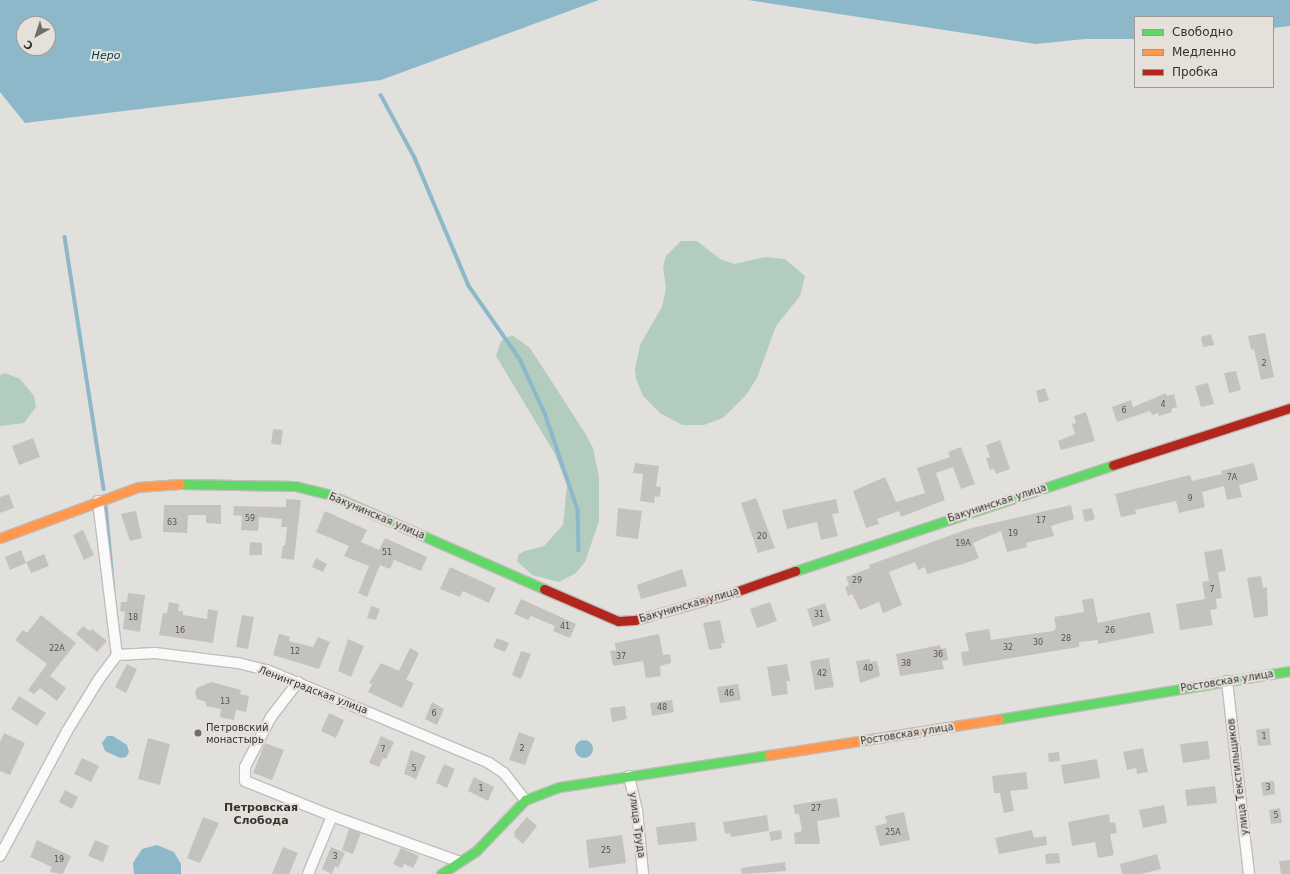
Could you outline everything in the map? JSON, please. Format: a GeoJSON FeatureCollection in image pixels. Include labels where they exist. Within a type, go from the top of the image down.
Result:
{"type":"FeatureCollection","features":[{"type":"Feature","properties":{"kind":"street","name":"Бакунинская улица"},"geometry":{"type":"LineString","coordinates":[[0,538],[138,487],[197,483],[279,484],[312,489],[618,621],[635,620],[735,592],[970,511],[1290,408]]}},
{"type":"Feature","properties":{"kind":"street"},"geometry":{"type":"LineString","coordinates":[[0,856],[67,731],[98,679],[117,655],[98,501]]}},
{"type":"Feature","properties":{"kind":"street","name":"Ленинградская улица"},"geometry":{"type":"LineString","coordinates":[[117,655],[155,653],[238,663],[298,682],[489,763],[504,773],[525,800]]}},
{"type":"Feature","properties":{"kind":"street","name":"Ростовская улица"},"geometry":{"type":"LineString","coordinates":[[525,800],[559,787],[927,731],[1290,671]]}},
{"type":"Feature","properties":{"kind":"street","name":"улица Текстильщиков"},"geometry":{"type":"LineString","coordinates":[[1227,681],[1249,874]]}},
{"type":"Feature","properties":{"kind":"street"},"geometry":{"type":"LineString","coordinates":[[298,682],[271,717],[245,767],[243,778],[250,784],[332,816],[458,861]]}},
{"type":"Feature","properties":{"kind":"street","name":"улица Труда"},"geometry":{"type":"LineString","coordinates":[[629,776],[637,810],[643,874]]}},
{"type":"Feature","properties":{"kind":"street"},"geometry":{"type":"LineString","coordinates":[[441,874],[458,861],[476,851],[525,800]]}},
{"type":"Feature","properties":{"kind":"street"},"geometry":{"type":"LineString","coordinates":[[308,874],[332,816]]}},
{"type":"Feature","properties":{"kind":"green space"},"geometry":{"type":"Polygon","coordinates":[[[681,241],[697,241],[720,259],[734,264],[765,257],[785,259],[805,276],[800,296],[776,326],[757,378],[746,395],[723,418],[704,425],[682,425],[660,413],[643,396],[636,379],[635,369],[640,345],[662,307],[666,288],[663,267],[666,256],[681,241]]]}},
{"type":"Feature","properties":{"kind":"green space"},"geometry":{"type":"Polygon","coordinates":[[[512,335],[530,348],[585,433],[593,448],[599,477],[599,521],[585,562],[576,573],[559,582],[532,575],[517,561],[519,554],[544,546],[563,525],[567,485],[555,454],[496,356],[501,341],[512,335]]]}},
{"type":"Feature","properties":{"kind":"green space"},"geometry":{"type":"Polygon","coordinates":[[[5,373],[20,379],[34,396],[36,407],[24,423],[0,426],[0,375],[5,373]]]}},
{"type":"Feature","properties":{"kind":"water","name":"Неро"},"geometry":{"type":"Polygon","coordinates":[[[0,0],[599,0],[381,80],[25,123],[0,92],[0,0]]]}},
{"type":"Feature","properties":{"kind":"water"},"geometry":{"type":"Polygon","coordinates":[[[748,0],[1290,0],[1290,26],[1274,28],[1274,16],[1134,16],[1134,39],[1085,39],[1036,44],[748,0]]]}},
{"type":"Feature","properties":{"kind":"water"},"geometry":{"type":"Polygon","coordinates":[[[107,736],[113,736],[127,745],[129,752],[126,757],[120,758],[105,751],[102,743],[107,736]]]}},
{"type":"Feature","properties":{"kind":"water"},"geometry":{"type":"Polygon","coordinates":[[[584,740],[590,743],[593,749],[590,755],[584,758],[578,755],[575,749],[578,743],[584,740]]]}},
{"type":"Feature","properties":{"kind":"water"},"geometry":{"type":"Polygon","coordinates":[[[157,845],[174,852],[181,864],[181,874],[134,874],[133,863],[142,849],[157,845]]]}},
{"type":"Feature","properties":{"kind":"building"},"geometry":{"type":"Polygon","coordinates":[[[1265,333],[1274,377],[1261,380],[1254,349],[1251,350],[1248,336],[1265,333]]]}},
{"type":"Feature","properties":{"kind":"building"},"geometry":{"type":"Polygon","coordinates":[[[1211,334],[1214,345],[1203,347],[1201,337],[1211,334]]]}},
{"type":"Feature","properties":{"kind":"building"},"geometry":{"type":"Polygon","coordinates":[[[1236,371],[1241,390],[1229,393],[1224,373],[1236,371]]]}},
{"type":"Feature","properties":{"kind":"building"},"geometry":{"type":"Polygon","coordinates":[[[1208,383],[1214,404],[1201,407],[1195,386],[1208,383]]]}},
{"type":"Feature","properties":{"kind":"building"},"geometry":{"type":"Polygon","coordinates":[[[1045,388],[1049,400],[1039,403],[1036,391],[1045,388]]]}},
{"type":"Feature","properties":{"kind":"building"},"geometry":{"type":"Polygon","coordinates":[[[1166,393],[1167,396],[1174,394],[1177,407],[1171,409],[1172,412],[1159,416],[1158,413],[1152,415],[1150,411],[1117,422],[1112,407],[1131,400],[1133,407],[1166,393]]]}},
{"type":"Feature","properties":{"kind":"building"},"geometry":{"type":"Polygon","coordinates":[[[1086,412],[1095,441],[1061,450],[1058,441],[1075,434],[1072,424],[1076,423],[1074,416],[1086,412]]]}},
{"type":"Feature","properties":{"kind":"building"},"geometry":{"type":"Polygon","coordinates":[[[273,429],[283,430],[281,445],[271,444],[273,429]]]}},
{"type":"Feature","properties":{"kind":"building"},"geometry":{"type":"Polygon","coordinates":[[[33,438],[40,457],[19,465],[12,446],[33,438]]]}},
{"type":"Feature","properties":{"kind":"building"},"geometry":{"type":"Polygon","coordinates":[[[1000,440],[1010,469],[996,474],[994,469],[990,470],[986,458],[990,457],[986,445],[1000,440]]]}},
{"type":"Feature","properties":{"kind":"building"},"geometry":{"type":"Polygon","coordinates":[[[961,447],[975,484],[961,489],[953,467],[936,473],[945,500],[901,517],[899,511],[877,519],[879,524],[866,528],[853,491],[885,477],[896,502],[925,493],[917,468],[950,457],[948,452],[961,447]]]}},
{"type":"Feature","properties":{"kind":"building"},"geometry":{"type":"Polygon","coordinates":[[[635,463],[659,466],[656,486],[661,487],[660,497],[655,496],[654,503],[640,501],[643,474],[633,473],[635,463]]]}},
{"type":"Feature","properties":{"kind":"building"},"geometry":{"type":"Polygon","coordinates":[[[1254,463],[1258,480],[1239,485],[1242,497],[1227,500],[1224,486],[1202,492],[1205,507],[1179,513],[1176,501],[1135,510],[1136,514],[1121,517],[1115,494],[1190,475],[1192,481],[1222,474],[1221,471],[1254,463]]]}},
{"type":"Feature","properties":{"kind":"building"},"geometry":{"type":"Polygon","coordinates":[[[9,494],[14,508],[0,513],[0,497],[9,494]]]}},
{"type":"Feature","properties":{"kind":"building"},"geometry":{"type":"Polygon","coordinates":[[[756,498],[775,548],[758,553],[741,503],[756,498]]]}},
{"type":"Feature","properties":{"kind":"building"},"geometry":{"type":"Polygon","coordinates":[[[286,499],[301,500],[294,560],[281,558],[283,545],[285,546],[287,527],[281,527],[282,519],[259,517],[258,531],[241,530],[242,516],[233,515],[234,506],[286,507],[286,499]]]}},
{"type":"Feature","properties":{"kind":"building"},"geometry":{"type":"Polygon","coordinates":[[[836,499],[839,513],[832,514],[838,536],[821,540],[817,522],[787,529],[782,510],[836,499]]]}},
{"type":"Feature","properties":{"kind":"building"},"geometry":{"type":"Polygon","coordinates":[[[164,505],[221,505],[221,524],[206,523],[206,515],[188,515],[187,533],[163,532],[164,505]]]}},
{"type":"Feature","properties":{"kind":"building"},"geometry":{"type":"Polygon","coordinates":[[[1071,505],[1074,519],[1051,526],[1054,536],[1026,543],[1027,547],[1007,552],[1001,531],[973,543],[979,558],[966,563],[927,574],[925,567],[918,570],[915,562],[889,572],[902,605],[883,613],[879,602],[860,610],[852,594],[848,596],[845,587],[849,585],[846,577],[870,568],[869,565],[968,529],[1071,505]]]}},
{"type":"Feature","properties":{"kind":"building"},"geometry":{"type":"Polygon","coordinates":[[[618,508],[642,511],[638,539],[616,536],[618,508]]]}},
{"type":"Feature","properties":{"kind":"building"},"geometry":{"type":"Polygon","coordinates":[[[1092,508],[1095,519],[1085,522],[1082,510],[1092,508]]]}},
{"type":"Feature","properties":{"kind":"building"},"geometry":{"type":"Polygon","coordinates":[[[136,511],[142,538],[130,541],[121,514],[136,511]]]}},
{"type":"Feature","properties":{"kind":"building"},"geometry":{"type":"Polygon","coordinates":[[[325,511],[367,530],[361,542],[379,550],[385,538],[427,557],[421,571],[394,560],[390,569],[380,565],[367,597],[358,593],[369,566],[344,556],[349,546],[316,532],[325,511]]]}},
{"type":"Feature","properties":{"kind":"building"},"geometry":{"type":"Polygon","coordinates":[[[83,530],[94,555],[84,560],[73,535],[83,530]]]}},
{"type":"Feature","properties":{"kind":"building"},"geometry":{"type":"Polygon","coordinates":[[[250,542],[262,543],[262,555],[249,555],[250,542]]]}},
{"type":"Feature","properties":{"kind":"building"},"geometry":{"type":"Polygon","coordinates":[[[1222,549],[1226,571],[1218,572],[1222,598],[1216,599],[1217,609],[1210,610],[1213,625],[1180,630],[1176,604],[1205,599],[1202,582],[1209,581],[1204,552],[1222,549]]]}},
{"type":"Feature","properties":{"kind":"building"},"geometry":{"type":"Polygon","coordinates":[[[21,550],[26,563],[10,570],[5,557],[21,550]]]}},
{"type":"Feature","properties":{"kind":"building"},"geometry":{"type":"Polygon","coordinates":[[[44,554],[49,566],[31,573],[26,562],[44,554]]]}},
{"type":"Feature","properties":{"kind":"building"},"geometry":{"type":"Polygon","coordinates":[[[316,558],[327,564],[323,572],[312,567],[316,558]]]}},
{"type":"Feature","properties":{"kind":"building"},"geometry":{"type":"Polygon","coordinates":[[[450,567],[496,588],[489,603],[463,591],[460,597],[440,589],[450,567]]]}},
{"type":"Feature","properties":{"kind":"building"},"geometry":{"type":"Polygon","coordinates":[[[682,569],[687,586],[641,599],[637,585],[682,569]]]}},
{"type":"Feature","properties":{"kind":"building"},"geometry":{"type":"Polygon","coordinates":[[[1261,576],[1263,588],[1267,587],[1268,616],[1254,618],[1247,578],[1261,576]]]}},
{"type":"Feature","properties":{"kind":"building"},"geometry":{"type":"Polygon","coordinates":[[[128,593],[145,595],[140,632],[123,629],[125,612],[120,611],[121,602],[127,602],[128,593]]]}},
{"type":"Feature","properties":{"kind":"building"},"geometry":{"type":"Polygon","coordinates":[[[1093,598],[1098,623],[1150,612],[1154,633],[1098,644],[1098,640],[1079,642],[1079,647],[963,666],[961,652],[969,651],[965,633],[989,629],[991,640],[1053,631],[1056,628],[1054,617],[1084,612],[1082,600],[1093,598]]]}},
{"type":"Feature","properties":{"kind":"building"},"geometry":{"type":"Polygon","coordinates":[[[521,599],[576,624],[570,638],[553,631],[555,626],[531,616],[528,620],[514,614],[521,599]]]}},
{"type":"Feature","properties":{"kind":"building"},"geometry":{"type":"Polygon","coordinates":[[[169,602],[179,604],[178,611],[183,611],[183,615],[207,619],[208,609],[218,611],[213,643],[159,635],[163,613],[167,613],[169,602]]]}},
{"type":"Feature","properties":{"kind":"building"},"geometry":{"type":"Polygon","coordinates":[[[770,602],[777,621],[757,628],[750,609],[770,602]]]}},
{"type":"Feature","properties":{"kind":"building"},"geometry":{"type":"Polygon","coordinates":[[[825,603],[831,621],[813,627],[807,609],[825,603]]]}},
{"type":"Feature","properties":{"kind":"building"},"geometry":{"type":"Polygon","coordinates":[[[371,606],[380,609],[376,620],[367,618],[371,606]]]}},
{"type":"Feature","properties":{"kind":"building"},"geometry":{"type":"Polygon","coordinates":[[[41,615],[76,643],[50,676],[66,688],[57,701],[40,688],[34,694],[28,690],[47,664],[15,640],[23,630],[27,633],[41,615]]]}},
{"type":"Feature","properties":{"kind":"building"},"geometry":{"type":"Polygon","coordinates":[[[242,615],[254,617],[248,649],[236,647],[242,615]]]}},
{"type":"Feature","properties":{"kind":"building"},"geometry":{"type":"Polygon","coordinates":[[[720,620],[725,643],[721,643],[722,648],[709,650],[703,623],[720,620]]]}},
{"type":"Feature","properties":{"kind":"building"},"geometry":{"type":"Polygon","coordinates":[[[83,626],[90,631],[92,629],[107,641],[97,652],[76,634],[83,626]]]}},
{"type":"Feature","properties":{"kind":"building"},"geometry":{"type":"Polygon","coordinates":[[[279,634],[290,637],[289,641],[313,647],[318,637],[330,642],[319,669],[273,655],[279,634]]]}},
{"type":"Feature","properties":{"kind":"building"},"geometry":{"type":"Polygon","coordinates":[[[659,634],[663,655],[670,654],[671,663],[660,666],[661,676],[646,678],[643,661],[613,666],[610,651],[616,650],[615,643],[659,634]]]}},
{"type":"Feature","properties":{"kind":"building"},"geometry":{"type":"Polygon","coordinates":[[[497,638],[509,643],[505,652],[493,647],[497,638]]]}},
{"type":"Feature","properties":{"kind":"building"},"geometry":{"type":"Polygon","coordinates":[[[348,639],[364,646],[351,677],[338,671],[348,639]]]}},
{"type":"Feature","properties":{"kind":"building"},"geometry":{"type":"Polygon","coordinates":[[[940,645],[941,649],[946,648],[948,660],[942,661],[944,669],[900,676],[896,654],[940,645]]]}},
{"type":"Feature","properties":{"kind":"building"},"geometry":{"type":"Polygon","coordinates":[[[410,648],[419,653],[406,680],[414,683],[402,708],[368,692],[372,684],[369,683],[381,663],[399,671],[410,648]]]}},
{"type":"Feature","properties":{"kind":"building"},"geometry":{"type":"Polygon","coordinates":[[[521,651],[531,654],[521,679],[512,675],[521,651]]]}},
{"type":"Feature","properties":{"kind":"building"},"geometry":{"type":"Polygon","coordinates":[[[829,658],[834,687],[815,690],[810,661],[829,658]]]}},
{"type":"Feature","properties":{"kind":"building"},"geometry":{"type":"Polygon","coordinates":[[[870,659],[870,662],[877,661],[880,676],[860,683],[856,661],[870,659]]]}},
{"type":"Feature","properties":{"kind":"building"},"geometry":{"type":"Polygon","coordinates":[[[127,664],[137,669],[126,693],[115,687],[127,664]]]}},
{"type":"Feature","properties":{"kind":"building"},"geometry":{"type":"Polygon","coordinates":[[[787,664],[790,681],[786,681],[788,694],[772,696],[767,667],[787,664]]]}},
{"type":"Feature","properties":{"kind":"building"},"geometry":{"type":"Polygon","coordinates":[[[211,682],[241,690],[240,694],[249,696],[246,712],[236,710],[234,720],[220,717],[221,709],[206,706],[206,702],[197,699],[195,693],[197,688],[211,682]]]}},
{"type":"Feature","properties":{"kind":"building"},"geometry":{"type":"Polygon","coordinates":[[[738,684],[741,700],[720,703],[717,687],[738,684]]]}},
{"type":"Feature","properties":{"kind":"building"},"geometry":{"type":"Polygon","coordinates":[[[19,696],[46,713],[37,726],[11,709],[19,696]]]}},
{"type":"Feature","properties":{"kind":"building"},"geometry":{"type":"Polygon","coordinates":[[[672,700],[674,712],[652,716],[650,703],[672,700]]]}},
{"type":"Feature","properties":{"kind":"building"},"geometry":{"type":"Polygon","coordinates":[[[432,702],[444,709],[437,725],[425,719],[432,702]]]}},
{"type":"Feature","properties":{"kind":"building"},"geometry":{"type":"Polygon","coordinates":[[[625,706],[627,719],[612,722],[610,708],[625,706]]]}},
{"type":"Feature","properties":{"kind":"building"},"geometry":{"type":"Polygon","coordinates":[[[329,713],[344,720],[336,738],[321,731],[329,713]]]}},
{"type":"Feature","properties":{"kind":"building"},"geometry":{"type":"Polygon","coordinates":[[[1269,728],[1271,745],[1258,746],[1256,730],[1269,728]]]}},
{"type":"Feature","properties":{"kind":"building"},"geometry":{"type":"Polygon","coordinates":[[[519,732],[535,738],[525,765],[509,760],[519,732]]]}},
{"type":"Feature","properties":{"kind":"building"},"geometry":{"type":"Polygon","coordinates":[[[4,733],[25,743],[10,775],[0,771],[0,742],[4,733]]]}},
{"type":"Feature","properties":{"kind":"building"},"geometry":{"type":"Polygon","coordinates":[[[381,736],[394,742],[386,759],[383,758],[379,767],[369,763],[381,736]]]}},
{"type":"Feature","properties":{"kind":"building"},"geometry":{"type":"Polygon","coordinates":[[[148,738],[170,744],[160,785],[138,779],[148,738]]]}},
{"type":"Feature","properties":{"kind":"building"},"geometry":{"type":"Polygon","coordinates":[[[1208,741],[1210,759],[1183,763],[1180,744],[1208,741]]]}},
{"type":"Feature","properties":{"kind":"building"},"geometry":{"type":"Polygon","coordinates":[[[265,743],[284,750],[272,780],[253,773],[265,743]]]}},
{"type":"Feature","properties":{"kind":"building"},"geometry":{"type":"Polygon","coordinates":[[[1143,748],[1148,772],[1137,774],[1136,768],[1127,770],[1123,752],[1143,748]]]}},
{"type":"Feature","properties":{"kind":"building"},"geometry":{"type":"Polygon","coordinates":[[[411,750],[426,756],[416,779],[404,774],[411,750]]]}},
{"type":"Feature","properties":{"kind":"building"},"geometry":{"type":"Polygon","coordinates":[[[1059,752],[1060,761],[1049,762],[1048,753],[1059,752]]]}},
{"type":"Feature","properties":{"kind":"building"},"geometry":{"type":"Polygon","coordinates":[[[82,758],[99,766],[91,782],[74,774],[82,758]]]}},
{"type":"Feature","properties":{"kind":"building"},"geometry":{"type":"Polygon","coordinates":[[[1097,759],[1100,778],[1064,784],[1061,765],[1097,759]]]}},
{"type":"Feature","properties":{"kind":"building"},"geometry":{"type":"Polygon","coordinates":[[[444,764],[455,769],[447,788],[436,783],[444,764]]]}},
{"type":"Feature","properties":{"kind":"building"},"geometry":{"type":"Polygon","coordinates":[[[1026,772],[1028,789],[1010,791],[1014,811],[1004,813],[1000,793],[994,793],[992,776],[1026,772]]]}},
{"type":"Feature","properties":{"kind":"building"},"geometry":{"type":"Polygon","coordinates":[[[474,777],[494,787],[488,801],[468,791],[474,777]]]}},
{"type":"Feature","properties":{"kind":"building"},"geometry":{"type":"Polygon","coordinates":[[[1274,781],[1275,794],[1263,796],[1261,782],[1274,781]]]}},
{"type":"Feature","properties":{"kind":"building"},"geometry":{"type":"Polygon","coordinates":[[[1215,786],[1217,803],[1187,806],[1185,790],[1215,786]]]}},
{"type":"Feature","properties":{"kind":"building"},"geometry":{"type":"Polygon","coordinates":[[[65,790],[78,797],[72,809],[59,802],[65,790]]]}},
{"type":"Feature","properties":{"kind":"building"},"geometry":{"type":"Polygon","coordinates":[[[837,798],[840,817],[817,821],[820,844],[795,844],[794,833],[802,831],[799,814],[795,814],[793,805],[837,798]]]}},
{"type":"Feature","properties":{"kind":"building"},"geometry":{"type":"Polygon","coordinates":[[[1164,805],[1167,823],[1143,828],[1139,810],[1164,805]]]}},
{"type":"Feature","properties":{"kind":"building"},"geometry":{"type":"Polygon","coordinates":[[[1280,808],[1282,823],[1271,824],[1269,810],[1280,808]]]}},
{"type":"Feature","properties":{"kind":"building"},"geometry":{"type":"Polygon","coordinates":[[[904,812],[910,840],[880,846],[875,826],[887,823],[885,816],[904,812]]]}},
{"type":"Feature","properties":{"kind":"building"},"geometry":{"type":"Polygon","coordinates":[[[1109,814],[1110,823],[1115,822],[1117,833],[1110,834],[1114,855],[1098,858],[1095,842],[1072,846],[1068,822],[1109,814]]]}},
{"type":"Feature","properties":{"kind":"building"},"geometry":{"type":"Polygon","coordinates":[[[767,815],[769,831],[731,837],[730,833],[725,834],[723,822],[767,815]]]}},
{"type":"Feature","properties":{"kind":"building"},"geometry":{"type":"Polygon","coordinates":[[[203,817],[219,823],[200,863],[187,858],[203,817]]]}},
{"type":"Feature","properties":{"kind":"building"},"geometry":{"type":"Polygon","coordinates":[[[527,817],[537,826],[523,844],[515,837],[514,832],[527,817]]]}},
{"type":"Feature","properties":{"kind":"building"},"geometry":{"type":"Polygon","coordinates":[[[695,822],[697,841],[658,845],[656,827],[695,822]]]}},
{"type":"Feature","properties":{"kind":"building"},"geometry":{"type":"Polygon","coordinates":[[[349,829],[361,833],[353,854],[342,850],[349,829]]]}},
{"type":"Feature","properties":{"kind":"building"},"geometry":{"type":"Polygon","coordinates":[[[781,830],[782,839],[771,841],[769,832],[781,830]]]}},
{"type":"Feature","properties":{"kind":"building"},"geometry":{"type":"Polygon","coordinates":[[[1032,830],[1034,838],[1046,836],[1047,845],[999,854],[995,838],[1032,830]]]}},
{"type":"Feature","properties":{"kind":"building"},"geometry":{"type":"Polygon","coordinates":[[[622,835],[626,863],[589,868],[586,840],[622,835]]]}},
{"type":"Feature","properties":{"kind":"building"},"geometry":{"type":"Polygon","coordinates":[[[37,840],[71,856],[63,874],[50,872],[52,867],[30,857],[37,840]]]}},
{"type":"Feature","properties":{"kind":"building"},"geometry":{"type":"Polygon","coordinates":[[[95,840],[109,846],[103,862],[88,856],[95,840]]]}},
{"type":"Feature","properties":{"kind":"building"},"geometry":{"type":"Polygon","coordinates":[[[283,847],[298,853],[289,874],[272,874],[283,847]]]}},
{"type":"Feature","properties":{"kind":"building"},"geometry":{"type":"Polygon","coordinates":[[[331,847],[345,853],[338,868],[335,866],[332,874],[322,869],[331,847]]]}},
{"type":"Feature","properties":{"kind":"building"},"geometry":{"type":"Polygon","coordinates":[[[401,848],[419,856],[413,868],[404,864],[402,868],[393,864],[401,848]]]}},
{"type":"Feature","properties":{"kind":"building"},"geometry":{"type":"Polygon","coordinates":[[[1059,853],[1060,863],[1046,864],[1045,854],[1059,853]]]}},
{"type":"Feature","properties":{"kind":"building"},"geometry":{"type":"Polygon","coordinates":[[[1157,854],[1161,869],[1141,874],[1122,874],[1120,864],[1157,854]]]}},
{"type":"Feature","properties":{"kind":"building"},"geometry":{"type":"Polygon","coordinates":[[[1290,860],[1290,874],[1281,874],[1279,861],[1290,860]]]}},
{"type":"Feature","properties":{"kind":"building"},"geometry":{"type":"Polygon","coordinates":[[[785,862],[786,871],[742,874],[741,868],[785,862]]]}},
{"type":"Feature","properties":{"kind":"waterway"},"geometry":{"type":"LineString","coordinates":[[381,95],[415,158],[469,286],[520,359],[545,413],[578,510],[579,550]]}},
{"type":"Feature","properties":{"kind":"waterway"},"geometry":{"type":"LineString","coordinates":[[65,237],[104,489]]}},
{"type":"Feature","properties":{"kind":"waterway"},"geometry":{"type":"LineString","coordinates":[[106,506],[114,591]]}},
{"type":"Feature","properties":{"kind":"traffic: fast"},"geometry":{"type":"LineString","coordinates":[[795,571],[1113,465]]}},
{"type":"Feature","properties":{"kind":"traffic: fast"},"geometry":{"type":"LineString","coordinates":[[180,484],[295,486],[330,495],[544,589]]}},
{"type":"Feature","properties":{"kind":"traffic: fast"},"geometry":{"type":"LineString","coordinates":[[999,719],[1290,671]]}},
{"type":"Feature","properties":{"kind":"traffic: fast"},"geometry":{"type":"LineString","coordinates":[[441,874],[476,851],[525,800],[559,787],[769,755]]}},
{"type":"Feature","properties":{"kind":"traffic: slow"},"geometry":{"type":"LineString","coordinates":[[0,538],[138,487],[180,484]]}},
{"type":"Feature","properties":{"kind":"traffic: slow"},"geometry":{"type":"LineString","coordinates":[[769,755],[999,719]]}},
{"type":"Feature","properties":{"kind":"traffic: jam"},"geometry":{"type":"LineString","coordinates":[[1113,465],[1290,408]]}},
{"type":"Feature","properties":{"kind":"traffic: jam"},"geometry":{"type":"LineString","coordinates":[[544,589],[618,621],[635,620],[735,592],[795,571]]}},
{"type":"Feature","properties":{"kind":"place","name":"Петровский монастырь"},"geometry":{"type":"Point","coordinates":[198,733]}},
{"type":"Feature","properties":{"kind":"district","name":"Петровская Слобода"},"geometry":{"type":"Point","coordinates":[261,815]}}]}
